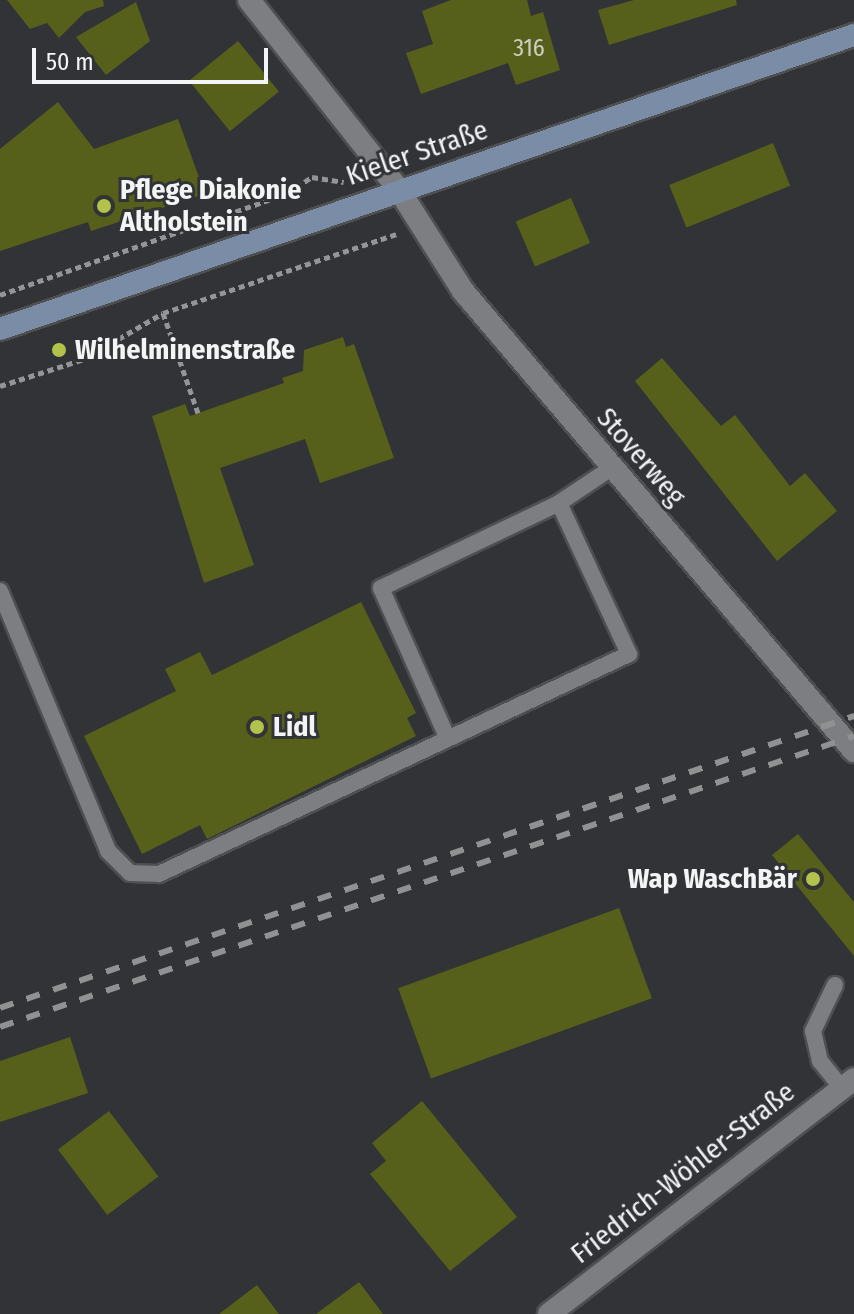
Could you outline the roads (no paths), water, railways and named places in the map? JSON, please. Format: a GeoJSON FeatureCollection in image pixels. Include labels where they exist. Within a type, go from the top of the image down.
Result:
{"type":"FeatureCollection","features":[{"type":"Feature","properties":{"kind":"main road","name":"Kieler Straße"},"geometry":{"type":"LineString","coordinates":[[0,329],[854,35]]}},
{"type":"Feature","properties":{"kind":"street"},"geometry":{"type":"LineString","coordinates":[[249,0],[399,190]]}},
{"type":"Feature","properties":{"kind":"street","name":"Stoverweg"},"geometry":{"type":"LineString","coordinates":[[399,190],[463,291],[610,469],[854,751]]}},
{"type":"Feature","properties":{"kind":"street","name":"Friedrich-Wöhler-Straße"},"geometry":{"type":"LineString","coordinates":[[549,1314],[848,1084]]}},
{"type":"Feature","properties":{"kind":"lane"},"geometry":{"type":"LineString","coordinates":[[447,737],[381,588],[559,503],[610,469]]}},
{"type":"Feature","properties":{"kind":"lane"},"geometry":{"type":"LineString","coordinates":[[0,591],[63,758],[108,851],[130,873],[159,874],[629,654],[559,503]]}},
{"type":"Feature","properties":{"kind":"lane"},"geometry":{"type":"LineString","coordinates":[[835,985],[813,1031],[820,1061],[848,1084]]}},
{"type":"Feature","properties":{"kind":"railway"},"geometry":{"type":"LineString","coordinates":[[0,1008],[854,716]]}},
{"type":"Feature","properties":{"kind":"railway"},"geometry":{"type":"LineString","coordinates":[[0,1027],[854,736]]}},
{"type":"Feature","properties":{"kind":"place","name":"Pflege Diakonie Altholstein"},"geometry":{"type":"Point","coordinates":[104,206]}},
{"type":"Feature","properties":{"kind":"place","name":"Wilhelminenstraße"},"geometry":{"type":"Point","coordinates":[59,350]}},
{"type":"Feature","properties":{"kind":"place","name":"Lidl"},"geometry":{"type":"Point","coordinates":[257,727]}},
{"type":"Feature","properties":{"kind":"place","name":"Wap WaschBär"},"geometry":{"type":"Point","coordinates":[813,879]}}]}
